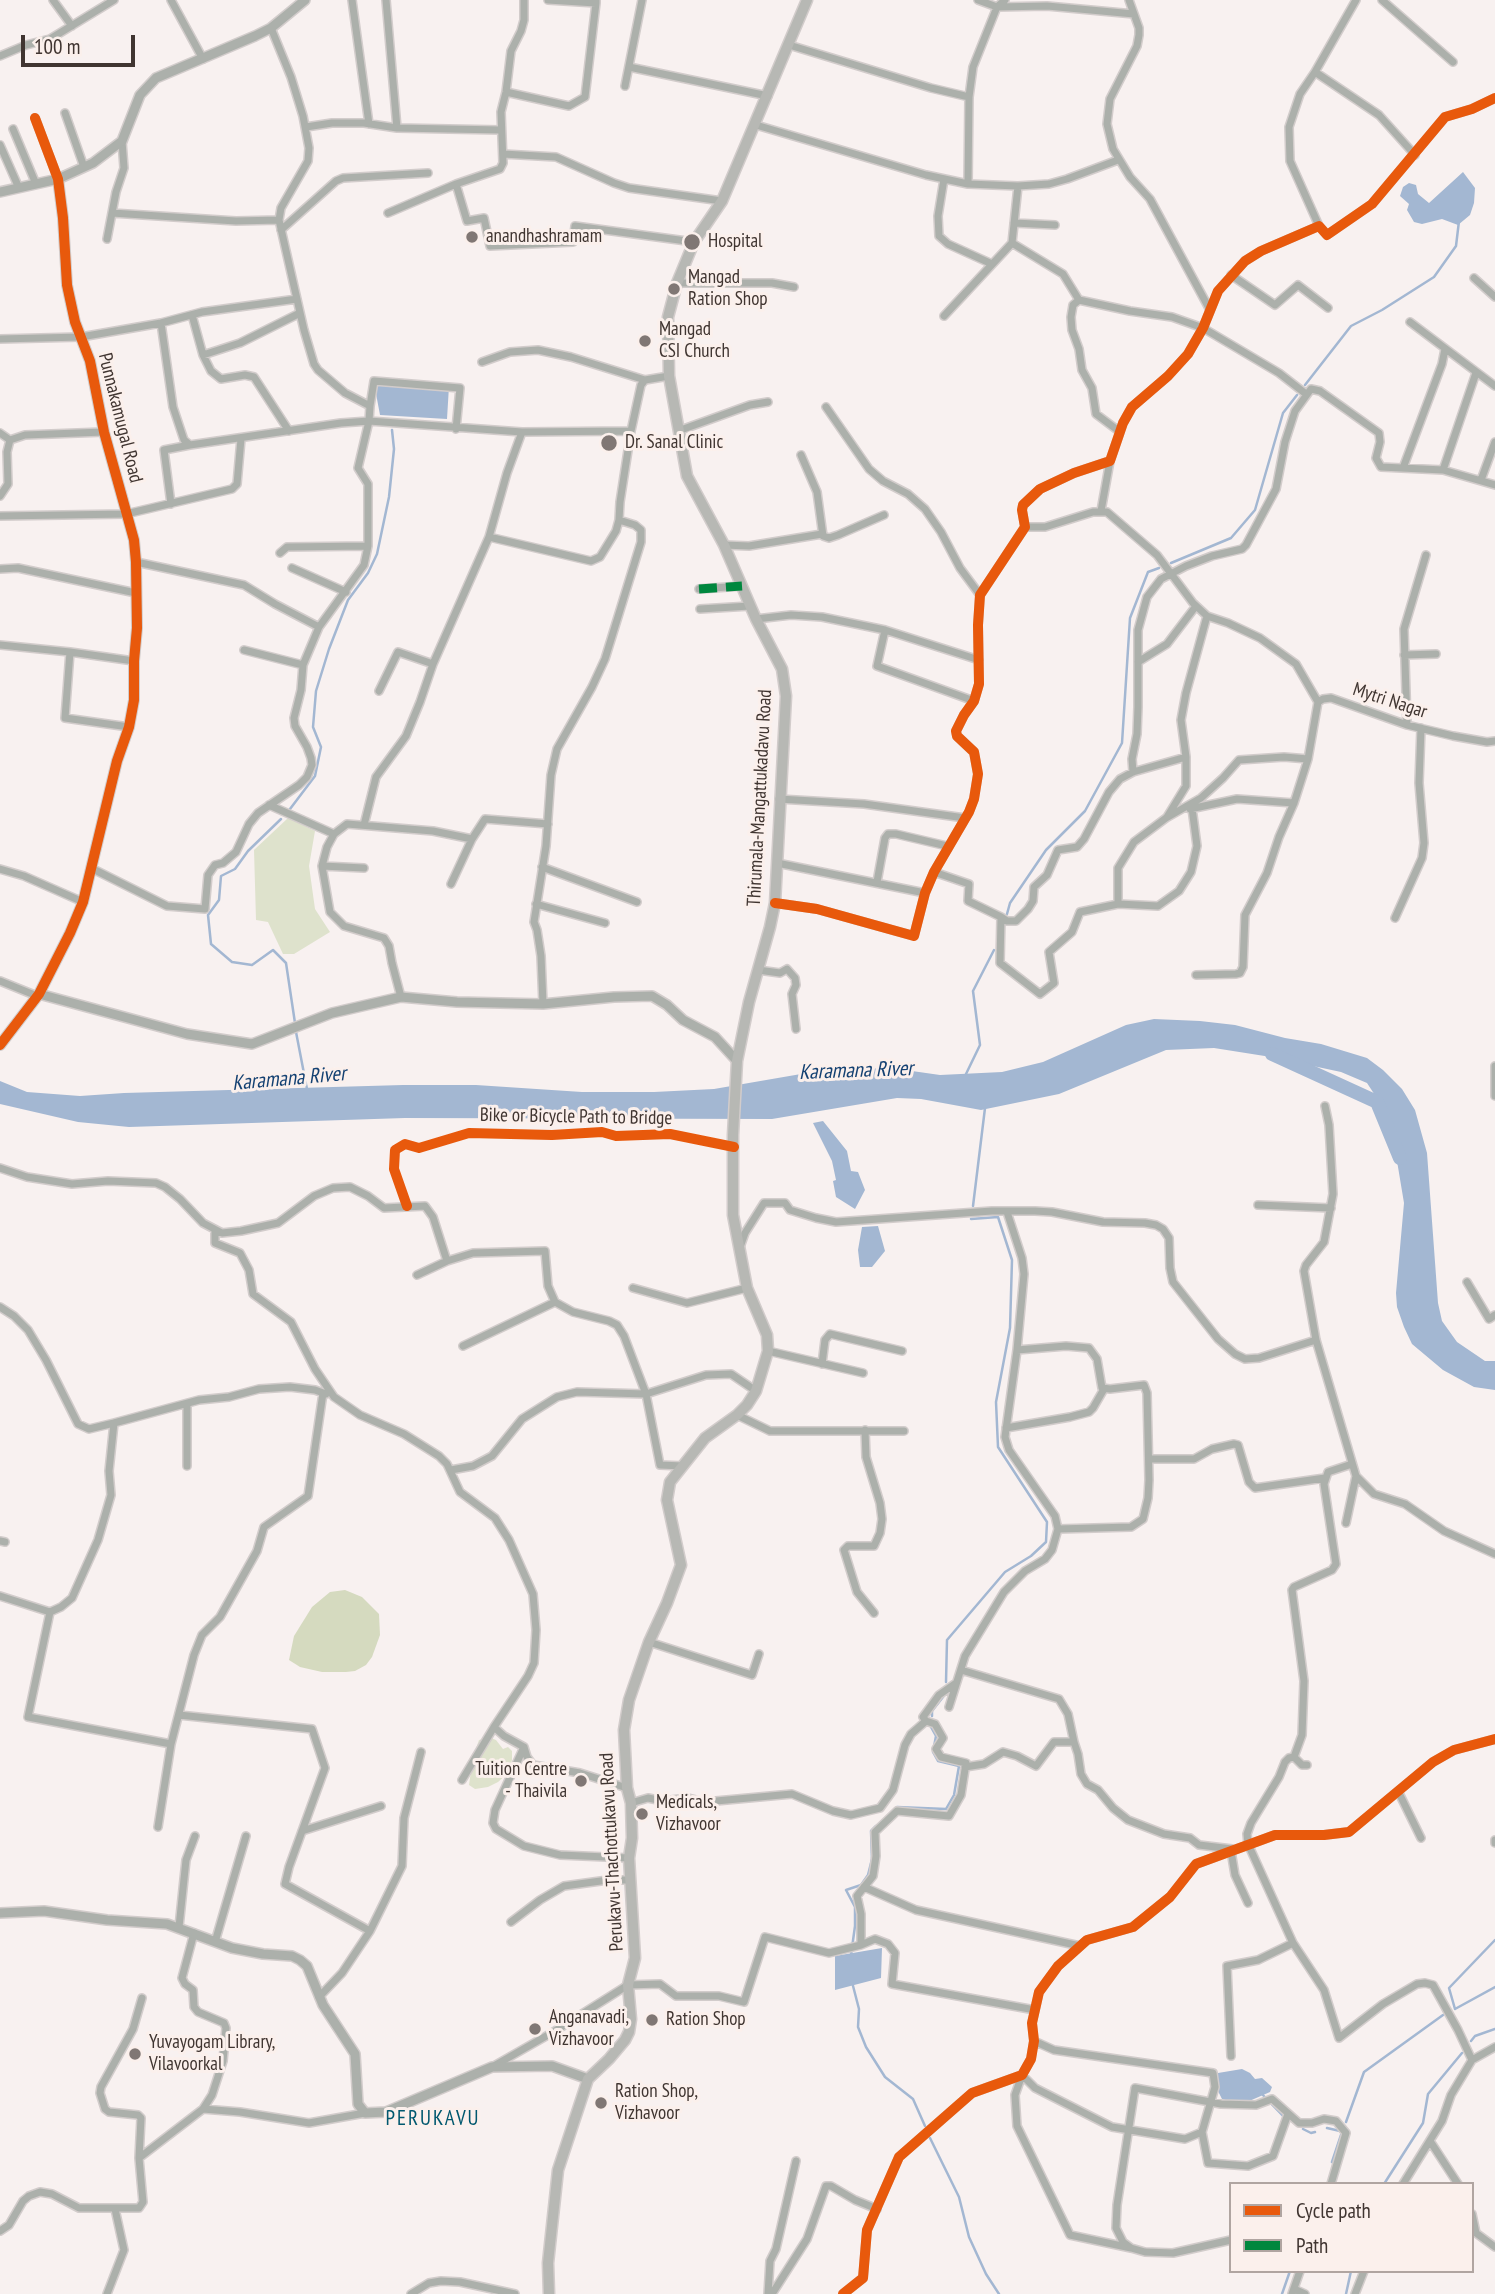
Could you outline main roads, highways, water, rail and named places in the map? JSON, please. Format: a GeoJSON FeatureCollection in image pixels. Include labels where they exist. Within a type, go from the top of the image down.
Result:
{"type":"FeatureCollection","features":[{"type":"Feature","properties":{"kind":"main road","name":"Thirumala-Mangattukadavu Road"},"geometry":{"type":"LineString","coordinates":[[670,1482],[705,1438],[747,1405],[756,1391],[768,1351],[767,1335],[747,1288],[733,1215],[733,1135],[737,1061],[749,1002],[775,903],[786,696],[782,669],[756,620],[724,545],[687,476],[669,376],[668,317],[677,283],[695,242],[722,201],[807,0]]}},
{"type":"Feature","properties":{"kind":"main road","name":"Perukavu-Thachottukavu Road"},"geometry":{"type":"LineString","coordinates":[[549,2294],[548,2263],[558,2170],[587,2079],[625,2040],[631,2020],[628,1985],[635,1958],[629,1858],[632,1838],[631,1803],[627,1788],[624,1731],[629,1700],[649,1642],[681,1565],[667,1500],[670,1482]]}},
{"type":"Feature","properties":{"kind":"water"},"geometry":{"type":"Polygon","coordinates":[[[1463,172],[1475,188],[1470,215],[1458,225],[1442,219],[1422,224],[1414,222],[1407,210],[1409,204],[1400,196],[1403,187],[1409,183],[1416,185],[1418,194],[1429,203],[1463,172]]]}},
{"type":"Feature","properties":{"kind":"water"},"geometry":{"type":"Polygon","coordinates":[[[374,383],[449,386],[447,419],[380,415],[374,383]]]}},
{"type":"Feature","properties":{"kind":"water"},"geometry":{"type":"Polygon","coordinates":[[[1154,1019],[1235,1025],[1321,1044],[1367,1058],[1402,1089],[1415,1110],[1427,1153],[1438,1303],[1442,1321],[1457,1342],[1485,1361],[1495,1361],[1495,1390],[1474,1387],[1443,1370],[1412,1344],[1404,1327],[1397,1307],[1396,1293],[1404,1203],[1386,1112],[1367,1083],[1341,1072],[1271,1057],[1214,1048],[1166,1050],[1059,1094],[981,1110],[921,1099],[897,1098],[772,1119],[405,1118],[129,1127],[78,1122],[0,1104],[0,1081],[27,1092],[80,1096],[403,1085],[654,1092],[714,1089],[801,1074],[859,1069],[891,1068],[940,1075],[1002,1072],[1043,1062],[1126,1025],[1154,1019]]]}},
{"type":"Feature","properties":{"kind":"water"},"geometry":{"type":"Polygon","coordinates":[[[823,1121],[847,1151],[851,1171],[858,1172],[865,1190],[855,1209],[836,1197],[832,1161],[813,1123],[823,1121]]]}},
{"type":"Feature","properties":{"kind":"water"},"geometry":{"type":"Polygon","coordinates":[[[878,1226],[885,1251],[872,1267],[860,1267],[858,1250],[862,1227],[878,1226]]]}},
{"type":"Feature","properties":{"kind":"water"},"geometry":{"type":"Polygon","coordinates":[[[882,1948],[881,1978],[835,1990],[835,1956],[882,1948]]]}},
{"type":"Feature","properties":{"kind":"water"},"geometry":{"type":"Polygon","coordinates":[[[1242,2069],[1255,2079],[1262,2078],[1272,2087],[1270,2092],[1247,2102],[1236,2103],[1222,2099],[1217,2089],[1218,2073],[1242,2069]]]}},
{"type":"Feature","properties":{"kind":"waterway"},"geometry":{"type":"LineString","coordinates":[[1305,385],[1351,326],[1434,277],[1456,246],[1459,221]]}},
{"type":"Feature","properties":{"kind":"waterway"},"geometry":{"type":"LineString","coordinates":[[1171,563],[1231,538],[1255,510],[1283,413],[1297,395]]}},
{"type":"Feature","properties":{"kind":"waterway"},"geometry":{"type":"LineString","coordinates":[[290,809],[315,776],[321,747],[313,727],[316,691],[329,649],[348,600],[368,573],[377,554],[389,497],[394,449],[392,430]]}},
{"type":"Feature","properties":{"kind":"waterway"},"geometry":{"type":"LineString","coordinates":[[1007,914],[1010,903],[1046,850],[1085,811],[1122,743],[1130,618],[1148,572],[1159,568]]}},
{"type":"Feature","properties":{"kind":"waterway"},"geometry":{"type":"LineString","coordinates":[[281,819],[248,851],[235,869],[221,876],[219,900],[208,915],[211,944],[232,962],[252,965],[273,950],[286,963],[295,1023]]}},
{"type":"Feature","properties":{"kind":"waterway"},"geometry":{"type":"LineString","coordinates":[[966,1074],[980,1045],[973,991],[994,950]]}},
{"type":"Feature","properties":{"kind":"waterway"},"geometry":{"type":"LineString","coordinates":[[296,1032],[307,1089]]}},
{"type":"Feature","properties":{"kind":"waterway","name":"Karamana River"},"geometry":{"type":"LineString","coordinates":[[1272,1054],[1377,1102],[1400,1158]]}},
{"type":"Feature","properties":{"kind":"waterway"},"geometry":{"type":"LineString","coordinates":[[973,1206],[985,1108]]}},
{"type":"Feature","properties":{"kind":"waterway"},"geometry":{"type":"LineString","coordinates":[[946,1682],[947,1640],[1005,1572],[1031,1556],[1046,1542],[1047,1522],[998,1447],[996,1402],[1010,1328],[1012,1260],[998,1217],[971,1219]]}},
{"type":"Feature","properties":{"kind":"waterway"},"geometry":{"type":"LineString","coordinates":[[932,1716],[932,1711],[943,1697]]}},
{"type":"Feature","properties":{"kind":"waterway"},"geometry":{"type":"LineString","coordinates":[[894,1810],[897,1807],[946,1809],[954,1795],[959,1766],[938,1761],[933,1752],[936,1736],[931,1727]]}},
{"type":"Feature","properties":{"kind":"waterway"},"geometry":{"type":"LineString","coordinates":[[851,1955],[855,1907],[846,1890],[861,1885],[868,1875],[872,1859],[871,1831],[876,1826]]}},
{"type":"Feature","properties":{"kind":"waterway"},"geometry":{"type":"LineString","coordinates":[[1495,1940],[1449,1988],[1455,2009],[1495,1987]]}},
{"type":"Feature","properties":{"kind":"waterway"},"geometry":{"type":"LineString","coordinates":[[852,1982],[859,2009],[858,2027],[866,2047],[885,2077],[913,2099],[925,2126]]}},
{"type":"Feature","properties":{"kind":"waterway"},"geometry":{"type":"LineString","coordinates":[[1346,2122],[1364,2072],[1443,2015]]}},
{"type":"Feature","properties":{"kind":"waterway"},"geometry":{"type":"LineString","coordinates":[[1471,2041],[1475,2036],[1495,2029]]}},
{"type":"Feature","properties":{"kind":"waterway"},"geometry":{"type":"LineString","coordinates":[[1385,2182],[1423,2123],[1428,2094],[1462,2053]]}},
{"type":"Feature","properties":{"kind":"waterway"},"geometry":{"type":"LineString","coordinates":[[1260,2092],[1285,2118]]}},
{"type":"Feature","properties":{"kind":"waterway"},"geometry":{"type":"LineString","coordinates":[[1327,2128],[1340,2131]]}},
{"type":"Feature","properties":{"kind":"waterway"},"geometry":{"type":"LineString","coordinates":[[1303,2129],[1315,2132]]}},
{"type":"Feature","properties":{"kind":"waterway"},"geometry":{"type":"LineString","coordinates":[[1332,2162],[1341,2135]]}},
{"type":"Feature","properties":{"kind":"waterway"},"geometry":{"type":"LineString","coordinates":[[930,2138],[959,2197],[969,2237],[986,2274],[999,2294]]}},
{"type":"Feature","properties":{"kind":"waterway"},"geometry":{"type":"LineString","coordinates":[[1282,2294],[1289,2273]]}},
{"type":"Feature","properties":{"kind":"waterway"},"geometry":{"type":"LineString","coordinates":[[1346,2294],[1351,2273]]}},
{"type":"Feature","properties":{"kind":"place","name":"anandhashramam"},"geometry":{"type":"Point","coordinates":[472,237]}},
{"type":"Feature","properties":{"kind":"place","name":"Hospital"},"geometry":{"type":"Point","coordinates":[692,242]}},
{"type":"Feature","properties":{"kind":"place","name":"Mangad Ration Shop"},"geometry":{"type":"Point","coordinates":[674,289]}},
{"type":"Feature","properties":{"kind":"place","name":"Mangad CSI Church"},"geometry":{"type":"Point","coordinates":[645,341]}},
{"type":"Feature","properties":{"kind":"place","name":"Dr. Sanal Clinic"},"geometry":{"type":"Point","coordinates":[609,443]}},
{"type":"Feature","properties":{"kind":"place","name":"Tuition Centre - Thaivila"},"geometry":{"type":"Point","coordinates":[581,1781]}},
{"type":"Feature","properties":{"kind":"place","name":"Medicals, Vizhavoor"},"geometry":{"type":"Point","coordinates":[642,1814]}},
{"type":"Feature","properties":{"kind":"place","name":"Ration Shop"},"geometry":{"type":"Point","coordinates":[652,2020]}},
{"type":"Feature","properties":{"kind":"place","name":"Anganavadi, Vizhavoor"},"geometry":{"type":"Point","coordinates":[535,2029]}},
{"type":"Feature","properties":{"kind":"place","name":"Yuvayogam Library, Vilavoorkal"},"geometry":{"type":"Point","coordinates":[135,2054]}},
{"type":"Feature","properties":{"kind":"place","name":"Ration Shop, Vizhavoor"},"geometry":{"type":"Point","coordinates":[601,2103]}},
{"type":"Feature","properties":{"kind":"district","name":"PERUKAVU"},"geometry":{"type":"Point","coordinates":[433,2119]}}]}
